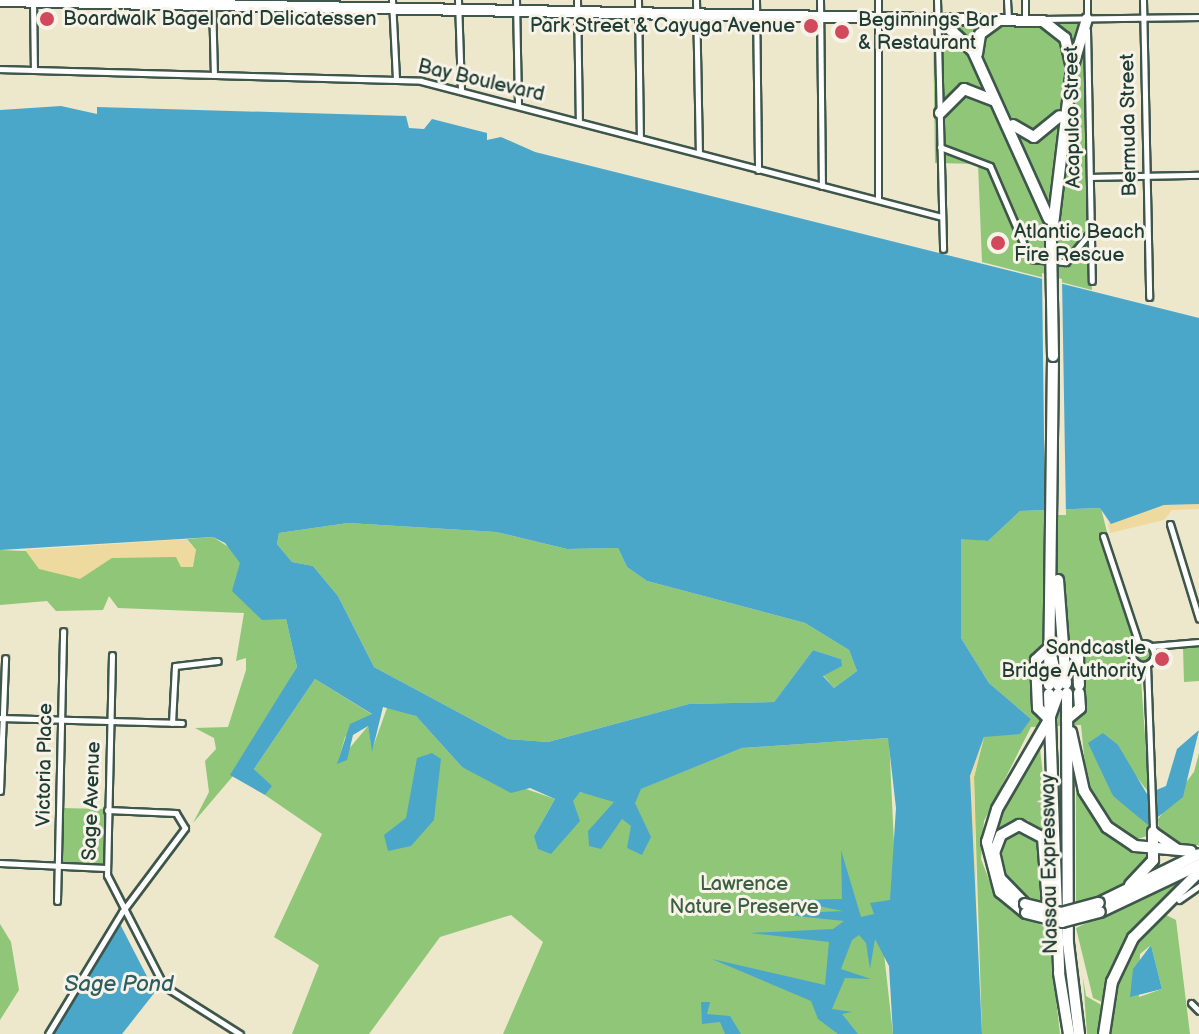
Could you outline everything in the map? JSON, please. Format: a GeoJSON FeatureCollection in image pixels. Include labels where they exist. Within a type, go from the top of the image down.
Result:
{"type":"FeatureCollection","features":[{"type":"Feature","properties":{"kind":"highway"},"geometry":{"type":"LineString","coordinates":[[0,1],[330,5],[395,12],[1026,19],[1060,32],[1072,68]]}},
{"type":"Feature","properties":{"kind":"highway","name":"Nassau Expressway"},"geometry":{"type":"LineString","coordinates":[[938,18],[962,34],[982,68],[1008,119],[1051,228]]}},
{"type":"Feature","properties":{"kind":"highway"},"geometry":{"type":"LineString","coordinates":[[982,68],[980,34],[1008,19]]}},
{"type":"Feature","properties":{"kind":"highway","name":"Nassau Expressway"},"geometry":{"type":"LineString","coordinates":[[1079,1034],[1068,943],[1067,719],[1049,648],[1056,567],[1051,228],[1064,107],[1087,19]]}},
{"type":"Feature","properties":{"kind":"highway"},"geometry":{"type":"LineString","coordinates":[[940,113],[970,88],[1001,107]]}},
{"type":"Feature","properties":{"kind":"highway"},"geometry":{"type":"LineString","coordinates":[[1008,119],[1026,136],[1043,135],[1064,107]]}},
{"type":"Feature","properties":{"kind":"highway","name":"Nassau Expressway"},"geometry":{"type":"LineString","coordinates":[[1056,567],[1066,648]]}},
{"type":"Feature","properties":{"kind":"highway"},"geometry":{"type":"LineString","coordinates":[[1049,648],[1036,660],[1038,708],[1049,719]]}},
{"type":"Feature","properties":{"kind":"highway"},"geometry":{"type":"LineString","coordinates":[[1049,719],[1060,689],[1066,648]]}},
{"type":"Feature","properties":{"kind":"highway"},"geometry":{"type":"LineString","coordinates":[[1066,648],[1078,658],[1060,689],[1049,719],[997,809],[987,842],[1000,892],[1025,909],[1061,913],[1099,908],[1199,865]]}},
{"type":"Feature","properties":{"kind":"highway","name":"Nassau Expressway"},"geometry":{"type":"LineString","coordinates":[[1049,719],[1059,973],[1069,1034]]}},
{"type":"Feature","properties":{"kind":"highway"},"geometry":{"type":"LineString","coordinates":[[1067,719],[1098,817],[1120,838],[1154,851],[1196,851]]}},
{"type":"Feature","properties":{"kind":"highway"},"geometry":{"type":"LineString","coordinates":[[1025,909],[1000,878],[994,853],[1001,835],[1019,825],[1036,830],[1046,848],[1053,963],[1069,1034]]}},
{"type":"Feature","properties":{"kind":"highway"},"geometry":{"type":"LineString","coordinates":[[1123,892],[1149,867],[1154,851],[1153,827]]}},
{"type":"Feature","properties":{"kind":"highway"},"geometry":{"type":"LineString","coordinates":[[1099,908],[1196,851]]}},
{"type":"Feature","properties":{"kind":"highway"},"geometry":{"type":"LineString","coordinates":[[1104,1034],[1112,982],[1133,938],[1199,872]]}},
{"type":"Feature","properties":{"kind":"main road"},"geometry":{"type":"LineString","coordinates":[[1153,827],[1196,851]]}},
{"type":"Feature","properties":{"kind":"street"},"geometry":{"type":"LineString","coordinates":[[392,0],[396,80]]}},
{"type":"Feature","properties":{"kind":"street"},"geometry":{"type":"LineString","coordinates":[[395,12],[399,0]]}},
{"type":"Feature","properties":{"kind":"street"},"geometry":{"type":"LineString","coordinates":[[458,0],[461,91]]}},
{"type":"Feature","properties":{"kind":"street"},"geometry":{"type":"LineString","coordinates":[[516,0],[518,106]]}},
{"type":"Feature","properties":{"kind":"street"},"geometry":{"type":"LineString","coordinates":[[577,0],[579,122]]}},
{"type":"Feature","properties":{"kind":"street"},"geometry":{"type":"LineString","coordinates":[[638,0],[640,138]]}},
{"type":"Feature","properties":{"kind":"street"},"geometry":{"type":"LineString","coordinates":[[696,0],[699,153]]}},
{"type":"Feature","properties":{"kind":"street"},"geometry":{"type":"LineString","coordinates":[[756,0],[758,170]]}},
{"type":"Feature","properties":{"kind":"street"},"geometry":{"type":"LineString","coordinates":[[820,0],[822,186]]}},
{"type":"Feature","properties":{"kind":"street"},"geometry":{"type":"LineString","coordinates":[[878,0],[878,200]]}},
{"type":"Feature","properties":{"kind":"street"},"geometry":{"type":"LineString","coordinates":[[937,0],[943,249]]}},
{"type":"Feature","properties":{"kind":"street"},"geometry":{"type":"LineString","coordinates":[[1007,0],[1008,19]]}},
{"type":"Feature","properties":{"kind":"street"},"geometry":{"type":"LineString","coordinates":[[1025,0],[1026,19],[1199,17]]}},
{"type":"Feature","properties":{"kind":"street","name":"Acapulco Street"},"geometry":{"type":"LineString","coordinates":[[1087,0],[1092,281]]}},
{"type":"Feature","properties":{"kind":"street","name":"Bermuda Street"},"geometry":{"type":"LineString","coordinates":[[1143,0],[1149,297]]}},
{"type":"Feature","properties":{"kind":"street"},"geometry":{"type":"LineString","coordinates":[[33,1],[34,70]]}},
{"type":"Feature","properties":{"kind":"street"},"geometry":{"type":"LineString","coordinates":[[212,4],[214,75]]}},
{"type":"Feature","properties":{"kind":"street","name":"Bay Boulevard"},"geometry":{"type":"LineString","coordinates":[[0,69],[396,80],[461,91],[942,217]]}},
{"type":"Feature","properties":{"kind":"street"},"geometry":{"type":"LineString","coordinates":[[940,147],[990,166],[1026,256],[1049,265],[1077,255],[1091,228]]}},
{"type":"Feature","properties":{"kind":"street"},"geometry":{"type":"LineString","coordinates":[[1090,177],[1199,175]]}},
{"type":"Feature","properties":{"kind":"street"},"geometry":{"type":"LineString","coordinates":[[1170,524],[1199,619]]}},
{"type":"Feature","properties":{"kind":"street"},"geometry":{"type":"LineString","coordinates":[[1103,536],[1139,644],[1134,660],[1147,665]]}},
{"type":"Feature","properties":{"kind":"street","name":"Victoria Place"},"geometry":{"type":"LineString","coordinates":[[57,901],[63,631]]}},
{"type":"Feature","properties":{"kind":"street"},"geometry":{"type":"LineString","coordinates":[[1139,644],[1152,646],[1199,642]]}},
{"type":"Feature","properties":{"kind":"street"},"geometry":{"type":"LineString","coordinates":[[1152,646],[1147,665],[1153,827]]}},
{"type":"Feature","properties":{"kind":"street","name":"Sage Avenue"},"geometry":{"type":"LineString","coordinates":[[112,655],[106,868],[122,912],[171,995],[240,1034]]}},
{"type":"Feature","properties":{"kind":"street"},"geometry":{"type":"LineString","coordinates":[[0,791],[5,658]]}},
{"type":"Feature","properties":{"kind":"street"},"geometry":{"type":"LineString","coordinates":[[172,723],[175,666],[218,661]]}},
{"type":"Feature","properties":{"kind":"street"},"geometry":{"type":"LineString","coordinates":[[1,718],[182,723]]}},
{"type":"Feature","properties":{"kind":"street"},"geometry":{"type":"LineString","coordinates":[[48,1034],[122,912],[185,828],[176,813],[107,810]]}},
{"type":"Feature","properties":{"kind":"street"},"geometry":{"type":"LineString","coordinates":[[0,863],[106,868]]}},
{"type":"Feature","properties":{"kind":"street"},"geometry":{"type":"LineString","coordinates":[[1179,900],[1199,886]]}},
{"type":"Feature","properties":{"kind":"street"},"geometry":{"type":"LineString","coordinates":[[1191,1003],[1199,1011]]}},
{"type":"Feature","properties":{"kind":"green space"},"geometry":{"type":"Polygon","coordinates":[[[1087,19],[1092,290],[982,262],[978,164],[935,163],[933,20],[1087,19]]]}},
{"type":"Feature","properties":{"kind":"green space"},"geometry":{"type":"Polygon","coordinates":[[[1101,508],[1135,645],[1149,644],[1155,654],[1140,665],[1149,793],[1103,733],[1105,767],[1113,796],[1148,822],[1150,835],[1135,840],[1103,815],[1087,785],[1081,725],[1031,727],[984,821],[981,859],[995,895],[1012,912],[1048,928],[1060,1034],[982,1034],[974,777],[984,737],[1031,719],[989,683],[961,638],[961,538],[988,541],[1020,511],[1101,508]]]}},
{"type":"Feature","properties":{"kind":"green space"},"geometry":{"type":"Polygon","coordinates":[[[348,523],[496,532],[567,549],[618,548],[627,567],[647,581],[805,623],[849,650],[857,671],[834,688],[823,675],[841,659],[813,650],[774,702],[689,704],[548,742],[508,739],[374,667],[338,596],[313,566],[292,562],[277,544],[279,533],[348,523]]]}},
{"type":"Feature","properties":{"kind":"green space"},"geometry":{"type":"Polygon","coordinates":[[[213,537],[233,550],[286,619],[297,667],[233,776],[193,823],[209,792],[205,761],[216,749],[214,738],[195,728],[228,727],[246,670],[246,658],[236,661],[244,613],[118,608],[109,596],[103,610],[56,611],[47,601],[0,605],[0,550],[177,557],[196,550],[187,539],[213,537]]]}},
{"type":"Feature","properties":{"kind":"green space"},"geometry":{"type":"Polygon","coordinates":[[[1199,646],[1199,681],[1184,682],[1183,647],[1199,646]]]}},
{"type":"Feature","properties":{"kind":"green space","name":"Lawrence Nature Preserve"},"geometry":{"type":"Polygon","coordinates":[[[315,679],[373,715],[345,737],[338,762],[368,726],[372,750],[388,705],[416,716],[462,767],[555,799],[534,836],[580,792],[634,803],[640,789],[742,748],[889,738],[896,886],[883,945],[893,1034],[503,1034],[543,942],[511,915],[440,937],[369,1034],[292,1034],[319,965],[274,937],[322,834],[265,795],[271,786],[254,769],[315,679]]]}},
{"type":"Feature","properties":{"kind":"green space"},"geometry":{"type":"Polygon","coordinates":[[[1039,740],[1050,848],[1028,820],[994,834],[990,827],[1039,740]]]}},
{"type":"Feature","properties":{"kind":"green space"},"geometry":{"type":"Polygon","coordinates":[[[1199,753],[1199,845],[1181,846],[1159,832],[1158,819],[1194,772],[1199,753]]]}},
{"type":"Feature","properties":{"kind":"green space"},"geometry":{"type":"Polygon","coordinates":[[[1076,779],[1083,798],[1151,857],[1127,884],[1076,907],[1076,779]]]}},
{"type":"Feature","properties":{"kind":"green space"},"geometry":{"type":"Polygon","coordinates":[[[60,808],[107,809],[105,867],[58,865],[60,808]]]}},
{"type":"Feature","properties":{"kind":"green space"},"geometry":{"type":"Polygon","coordinates":[[[1019,827],[1039,836],[1048,907],[1026,899],[1000,868],[1001,838],[1019,827]]]}},
{"type":"Feature","properties":{"kind":"green space"},"geometry":{"type":"Polygon","coordinates":[[[1183,877],[1130,934],[1104,1003],[1093,998],[1076,928],[1183,877]]]}},
{"type":"Feature","properties":{"kind":"green space"},"geometry":{"type":"Polygon","coordinates":[[[1173,898],[1166,915],[1176,920],[1190,1034],[1108,1034],[1120,972],[1143,930],[1173,898]],[[1151,945],[1140,954],[1139,997],[1162,989],[1151,945]]]}},
{"type":"Feature","properties":{"kind":"green space"},"geometry":{"type":"Polygon","coordinates":[[[0,924],[11,942],[19,990],[0,1020],[0,924]]]}},
{"type":"Feature","properties":{"kind":"green space"},"geometry":{"type":"Polygon","coordinates":[[[1083,977],[1086,996],[1103,1006],[1100,1034],[1087,1034],[1083,977]]]}},
{"type":"Feature","properties":{"kind":"sand"},"geometry":{"type":"Polygon","coordinates":[[[1199,504],[1199,509],[1172,510],[1164,520],[1110,533],[1108,523],[1164,505],[1199,504]]]}},
{"type":"Feature","properties":{"kind":"sand"},"geometry":{"type":"Polygon","coordinates":[[[187,539],[196,550],[193,567],[181,567],[176,557],[112,558],[80,579],[39,569],[25,550],[187,539]]]}},
{"type":"Feature","properties":{"kind":"sand"},"geometry":{"type":"Polygon","coordinates":[[[984,737],[974,777],[978,973],[968,817],[970,776],[984,737]]]}},
{"type":"Feature","properties":{"kind":"water"},"geometry":{"type":"Polygon","coordinates":[[[61,106],[97,114],[97,107],[406,116],[409,128],[424,129],[432,119],[487,133],[487,140],[501,137],[535,152],[1199,318],[1199,504],[1164,505],[1111,524],[1100,508],[1020,511],[988,541],[961,539],[961,638],[989,683],[1031,719],[1020,734],[984,737],[970,776],[982,1034],[893,1034],[889,966],[875,939],[870,969],[866,943],[859,935],[852,940],[841,969],[871,979],[845,978],[832,1009],[852,1012],[842,1014],[858,1034],[838,1034],[818,1019],[811,1001],[712,959],[825,985],[829,942],[750,933],[833,929],[844,921],[777,914],[843,911],[788,900],[842,899],[841,850],[861,917],[874,914],[870,903],[890,900],[896,808],[888,738],[742,748],[641,789],[635,803],[651,837],[642,855],[627,848],[631,826],[622,819],[601,849],[589,846],[588,831],[614,802],[580,792],[573,801],[580,821],[551,854],[538,849],[534,836],[555,799],[530,788],[511,793],[462,767],[416,716],[383,707],[372,752],[368,726],[353,735],[347,760],[337,764],[350,724],[372,714],[315,679],[254,769],[272,786],[265,795],[230,775],[297,667],[286,619],[262,620],[232,591],[240,563],[225,543],[213,537],[0,550],[0,110],[61,106]],[[348,523],[279,533],[277,544],[292,562],[313,566],[338,596],[374,667],[508,739],[548,742],[689,704],[774,702],[813,650],[841,659],[842,666],[823,676],[834,688],[857,671],[849,650],[805,623],[647,581],[627,567],[618,548],[567,549],[496,532],[348,523]]]}},
{"type":"Feature","properties":{"kind":"water"},"geometry":{"type":"Polygon","coordinates":[[[1199,730],[1183,797],[1148,825],[1113,796],[1088,743],[1103,733],[1118,745],[1147,794],[1166,786],[1177,749],[1199,730]]]}},
{"type":"Feature","properties":{"kind":"water"},"geometry":{"type":"Polygon","coordinates":[[[432,753],[441,759],[434,820],[411,846],[388,851],[384,835],[406,818],[417,758],[432,753]]]}},
{"type":"Feature","properties":{"kind":"water","name":"Sage Pond"},"geometry":{"type":"Polygon","coordinates":[[[120,924],[155,992],[122,1034],[54,1034],[120,924]]]}},
{"type":"Feature","properties":{"kind":"water"},"geometry":{"type":"Polygon","coordinates":[[[1151,945],[1162,989],[1130,997],[1133,969],[1151,945]]]}},
{"type":"Feature","properties":{"kind":"water"},"geometry":{"type":"Polygon","coordinates":[[[701,1002],[710,1002],[707,1014],[730,1016],[741,1034],[725,1034],[720,1022],[702,1024],[701,1002]]]}},
{"type":"Feature","properties":{"kind":"pier"},"geometry":{"type":"Polygon","coordinates":[[[1042,273],[1062,279],[1066,515],[1045,515],[1042,273]]]}},
{"type":"Feature","properties":{"kind":"place","name":"Boardwalk Bagel and Delicatessen"},"geometry":{"type":"Point","coordinates":[47,19]}},
{"type":"Feature","properties":{"kind":"place","name":"Park Street & Cayuga Avenue"},"geometry":{"type":"Point","coordinates":[811,26]}},
{"type":"Feature","properties":{"kind":"place","name":"Beginnings Bar & Restaurant"},"geometry":{"type":"Point","coordinates":[842,32]}},
{"type":"Feature","properties":{"kind":"place","name":"Atlantic Beach Fire Rescue"},"geometry":{"type":"Point","coordinates":[998,243]}},
{"type":"Feature","properties":{"kind":"place","name":"Sandcastle Bridge Authority"},"geometry":{"type":"Point","coordinates":[1162,659]}}]}
